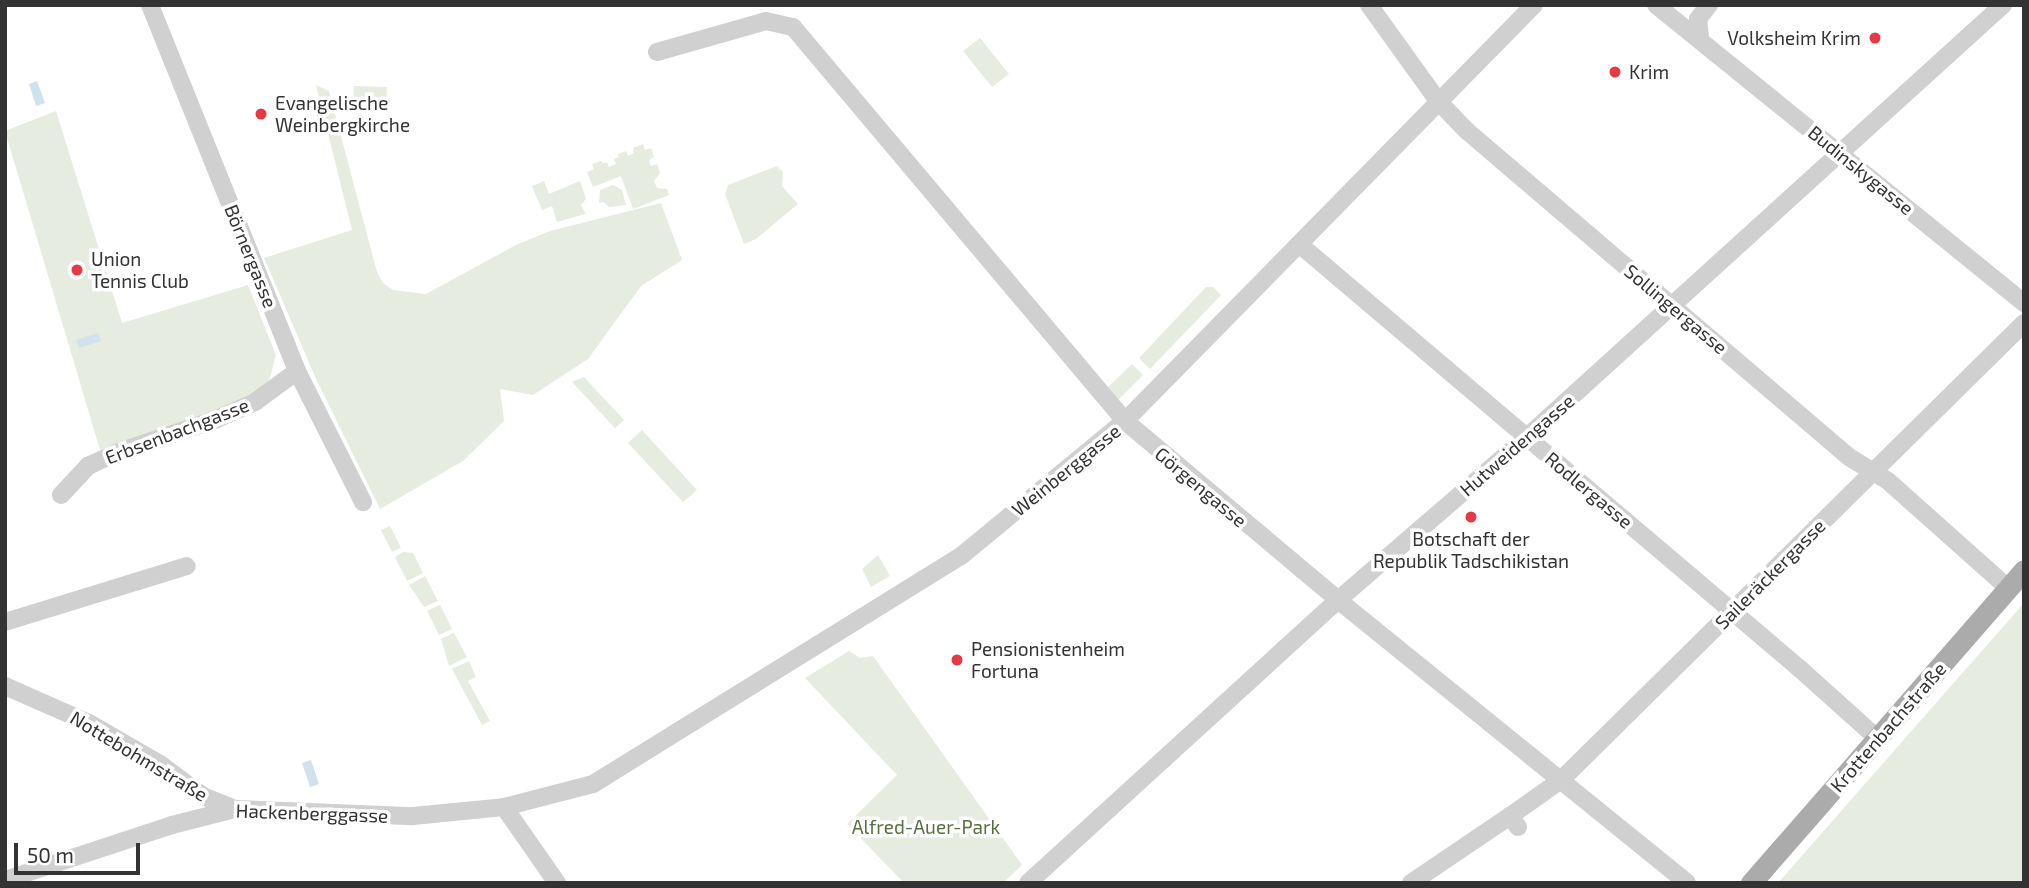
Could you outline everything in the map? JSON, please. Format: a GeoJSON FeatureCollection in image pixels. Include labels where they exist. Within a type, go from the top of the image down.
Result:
{"type":"FeatureCollection","features":[{"type":"Feature","properties":{"kind":"main road","name":"Krottenbachstraße"},"geometry":{"type":"LineString","coordinates":[[1751,883],[2024,570]]}},
{"type":"Feature","properties":{"kind":"street","name":"Börnergasse"},"geometry":{"type":"LineString","coordinates":[[150,5],[297,371],[363,502]]}},
{"type":"Feature","properties":{"kind":"street","name":"Sollingergasse"},"geometry":{"type":"LineString","coordinates":[[1369,5],[1438,101],[1467,131],[1849,457],[1874,472],[2008,588]]}},
{"type":"Feature","properties":{"kind":"street","name":"Weinberggasse"},"geometry":{"type":"LineString","coordinates":[[504,807],[593,784],[953,561],[1125,421],[1534,5]]}},
{"type":"Feature","properties":{"kind":"street","name":"Budinskygasse"},"geometry":{"type":"LineString","coordinates":[[1656,5],[1700,37],[2024,303]]}},
{"type":"Feature","properties":{"kind":"street"},"geometry":{"type":"LineString","coordinates":[[1700,37],[1698,19],[1709,5]]}},
{"type":"Feature","properties":{"kind":"street","name":"Hutweidengasse"},"geometry":{"type":"LineString","coordinates":[[1028,883],[1338,600],[1527,437],[2003,5]]}},
{"type":"Feature","properties":{"kind":"street","name":"Görgengasse"},"geometry":{"type":"LineString","coordinates":[[657,52],[766,21],[783,22],[793,27],[1125,421],[1338,600],[1687,883]]}},
{"type":"Feature","properties":{"kind":"street","name":"Rodlergasse"},"geometry":{"type":"LineString","coordinates":[[1299,244],[1732,611],[1877,738]]}},
{"type":"Feature","properties":{"kind":"street","name":"Saileräckergasse"},"geometry":{"type":"LineString","coordinates":[[1411,883],[1514,821],[1561,780],[2024,323]]}},
{"type":"Feature","properties":{"kind":"street","name":"Erbsenbachgasse"},"geometry":{"type":"LineString","coordinates":[[61,495],[88,466],[118,452],[217,419],[255,402],[297,371]]}},
{"type":"Feature","properties":{"kind":"street"},"geometry":{"type":"LineString","coordinates":[[5,622],[187,566]]}},
{"type":"Feature","properties":{"kind":"street","name":"Nottebohmstraße"},"geometry":{"type":"LineString","coordinates":[[5,686],[89,723],[160,764],[203,796],[235,809]]}},
{"type":"Feature","properties":{"kind":"street"},"geometry":{"type":"LineString","coordinates":[[504,807],[557,883]]}},
{"type":"Feature","properties":{"kind":"street","name":"Hackenberggasse"},"geometry":{"type":"LineString","coordinates":[[5,880],[159,829],[235,809],[413,816],[504,807]]}},
{"type":"Feature","properties":{"kind":"green space"},"geometry":{"type":"Polygon","coordinates":[[[980,38],[1009,74],[992,87],[963,51],[980,38]]]}},
{"type":"Feature","properties":{"kind":"green space"},"geometry":{"type":"Polygon","coordinates":[[[316,85],[329,91],[377,272],[383,283],[393,290],[426,294],[516,245],[550,231],[661,203],[682,260],[641,286],[588,359],[533,395],[500,389],[504,421],[463,461],[380,509],[317,381],[264,258],[352,230],[316,85]]]}},
{"type":"Feature","properties":{"kind":"green space"},"geometry":{"type":"Polygon","coordinates":[[[354,86],[387,87],[386,113],[353,112],[354,86]]]}},
{"type":"Feature","properties":{"kind":"green space","name":"Union Tennis Club"},"geometry":{"type":"Polygon","coordinates":[[[56,111],[122,323],[248,285],[276,355],[270,378],[263,388],[209,416],[100,450],[5,131],[56,111]]]}},
{"type":"Feature","properties":{"kind":"green space"},"geometry":{"type":"Polygon","coordinates":[[[643,144],[645,150],[651,148],[654,157],[649,160],[651,166],[657,164],[660,173],[654,181],[657,188],[667,189],[669,195],[633,209],[621,176],[593,187],[587,172],[594,169],[592,164],[607,162],[609,167],[616,164],[614,159],[619,157],[618,154],[626,151],[628,156],[634,153],[633,148],[643,144]]]}},
{"type":"Feature","properties":{"kind":"green space"},"geometry":{"type":"Polygon","coordinates":[[[777,166],[783,172],[782,186],[798,204],[756,239],[744,244],[725,194],[728,185],[777,166]]]}},
{"type":"Feature","properties":{"kind":"green space"},"geometry":{"type":"Polygon","coordinates":[[[544,181],[549,194],[580,181],[586,199],[581,205],[586,214],[557,222],[552,206],[542,210],[532,186],[544,181]]]}},
{"type":"Feature","properties":{"kind":"green space"},"geometry":{"type":"Polygon","coordinates":[[[613,185],[622,190],[626,205],[609,207],[604,202],[599,203],[600,190],[613,185]]]}},
{"type":"Feature","properties":{"kind":"green space"},"geometry":{"type":"Polygon","coordinates":[[[1206,287],[1213,287],[1221,295],[1150,369],[1139,358],[1206,287]]]}},
{"type":"Feature","properties":{"kind":"green space"},"geometry":{"type":"Polygon","coordinates":[[[1132,364],[1143,375],[1115,403],[1104,391],[1132,364]]]}},
{"type":"Feature","properties":{"kind":"green space"},"geometry":{"type":"Polygon","coordinates":[[[584,377],[624,420],[615,428],[572,382],[584,377]]]}},
{"type":"Feature","properties":{"kind":"green space"},"geometry":{"type":"Polygon","coordinates":[[[642,430],[697,490],[683,502],[628,443],[642,430]]]}},
{"type":"Feature","properties":{"kind":"green space"},"geometry":{"type":"Polygon","coordinates":[[[390,526],[401,548],[392,552],[381,530],[390,526]]]}},
{"type":"Feature","properties":{"kind":"green space"},"geometry":{"type":"Polygon","coordinates":[[[403,552],[413,553],[423,573],[407,581],[395,557],[403,552]]]}},
{"type":"Feature","properties":{"kind":"green space"},"geometry":{"type":"Polygon","coordinates":[[[878,555],[890,576],[871,587],[862,569],[878,555]]]}},
{"type":"Feature","properties":{"kind":"green space"},"geometry":{"type":"Polygon","coordinates":[[[425,576],[438,601],[424,607],[409,585],[425,576]]]}},
{"type":"Feature","properties":{"kind":"green space"},"geometry":{"type":"Polygon","coordinates":[[[2024,603],[2024,883],[1778,883],[1907,736],[2024,603]]]}},
{"type":"Feature","properties":{"kind":"green space"},"geometry":{"type":"Polygon","coordinates":[[[440,605],[452,629],[439,635],[427,611],[440,605]]]}},
{"type":"Feature","properties":{"kind":"green space"},"geometry":{"type":"Polygon","coordinates":[[[454,633],[467,657],[449,666],[441,639],[454,633]]]}},
{"type":"Feature","properties":{"kind":"green space","name":"Alfred-Auer-Park"},"geometry":{"type":"Polygon","coordinates":[[[849,651],[860,658],[873,656],[1022,865],[1003,883],[904,883],[847,824],[897,775],[805,678],[849,651]]]}},
{"type":"Feature","properties":{"kind":"green space"},"geometry":{"type":"Polygon","coordinates":[[[469,661],[476,677],[468,681],[490,721],[482,725],[452,669],[469,661]]]}},
{"type":"Feature","properties":{"kind":"water"},"geometry":{"type":"Polygon","coordinates":[[[37,81],[45,103],[36,106],[29,84],[37,81]]]}},
{"type":"Feature","properties":{"kind":"water"},"geometry":{"type":"Polygon","coordinates":[[[98,333],[101,341],[79,348],[76,340],[98,333]]]}},
{"type":"Feature","properties":{"kind":"water"},"geometry":{"type":"Polygon","coordinates":[[[311,760],[319,784],[310,787],[302,763],[311,760]]]}},
{"type":"Feature","properties":{"kind":"place","name":"Volksheim Krim"},"geometry":{"type":"Point","coordinates":[1875,38]}},
{"type":"Feature","properties":{"kind":"place","name":"Krim"},"geometry":{"type":"Point","coordinates":[1615,72]}},
{"type":"Feature","properties":{"kind":"place","name":"Evangelische Weinbergkirche"},"geometry":{"type":"Point","coordinates":[261,114]}},
{"type":"Feature","properties":{"kind":"place","name":"Union Tennis Club"},"geometry":{"type":"Point","coordinates":[77,270]}},
{"type":"Feature","properties":{"kind":"place","name":"Botschaft der Republik Tadschikistan"},"geometry":{"type":"Point","coordinates":[1471,517]}},
{"type":"Feature","properties":{"kind":"place","name":"Pensionistenheim Fortuna"},"geometry":{"type":"Point","coordinates":[957,660]}}]}
